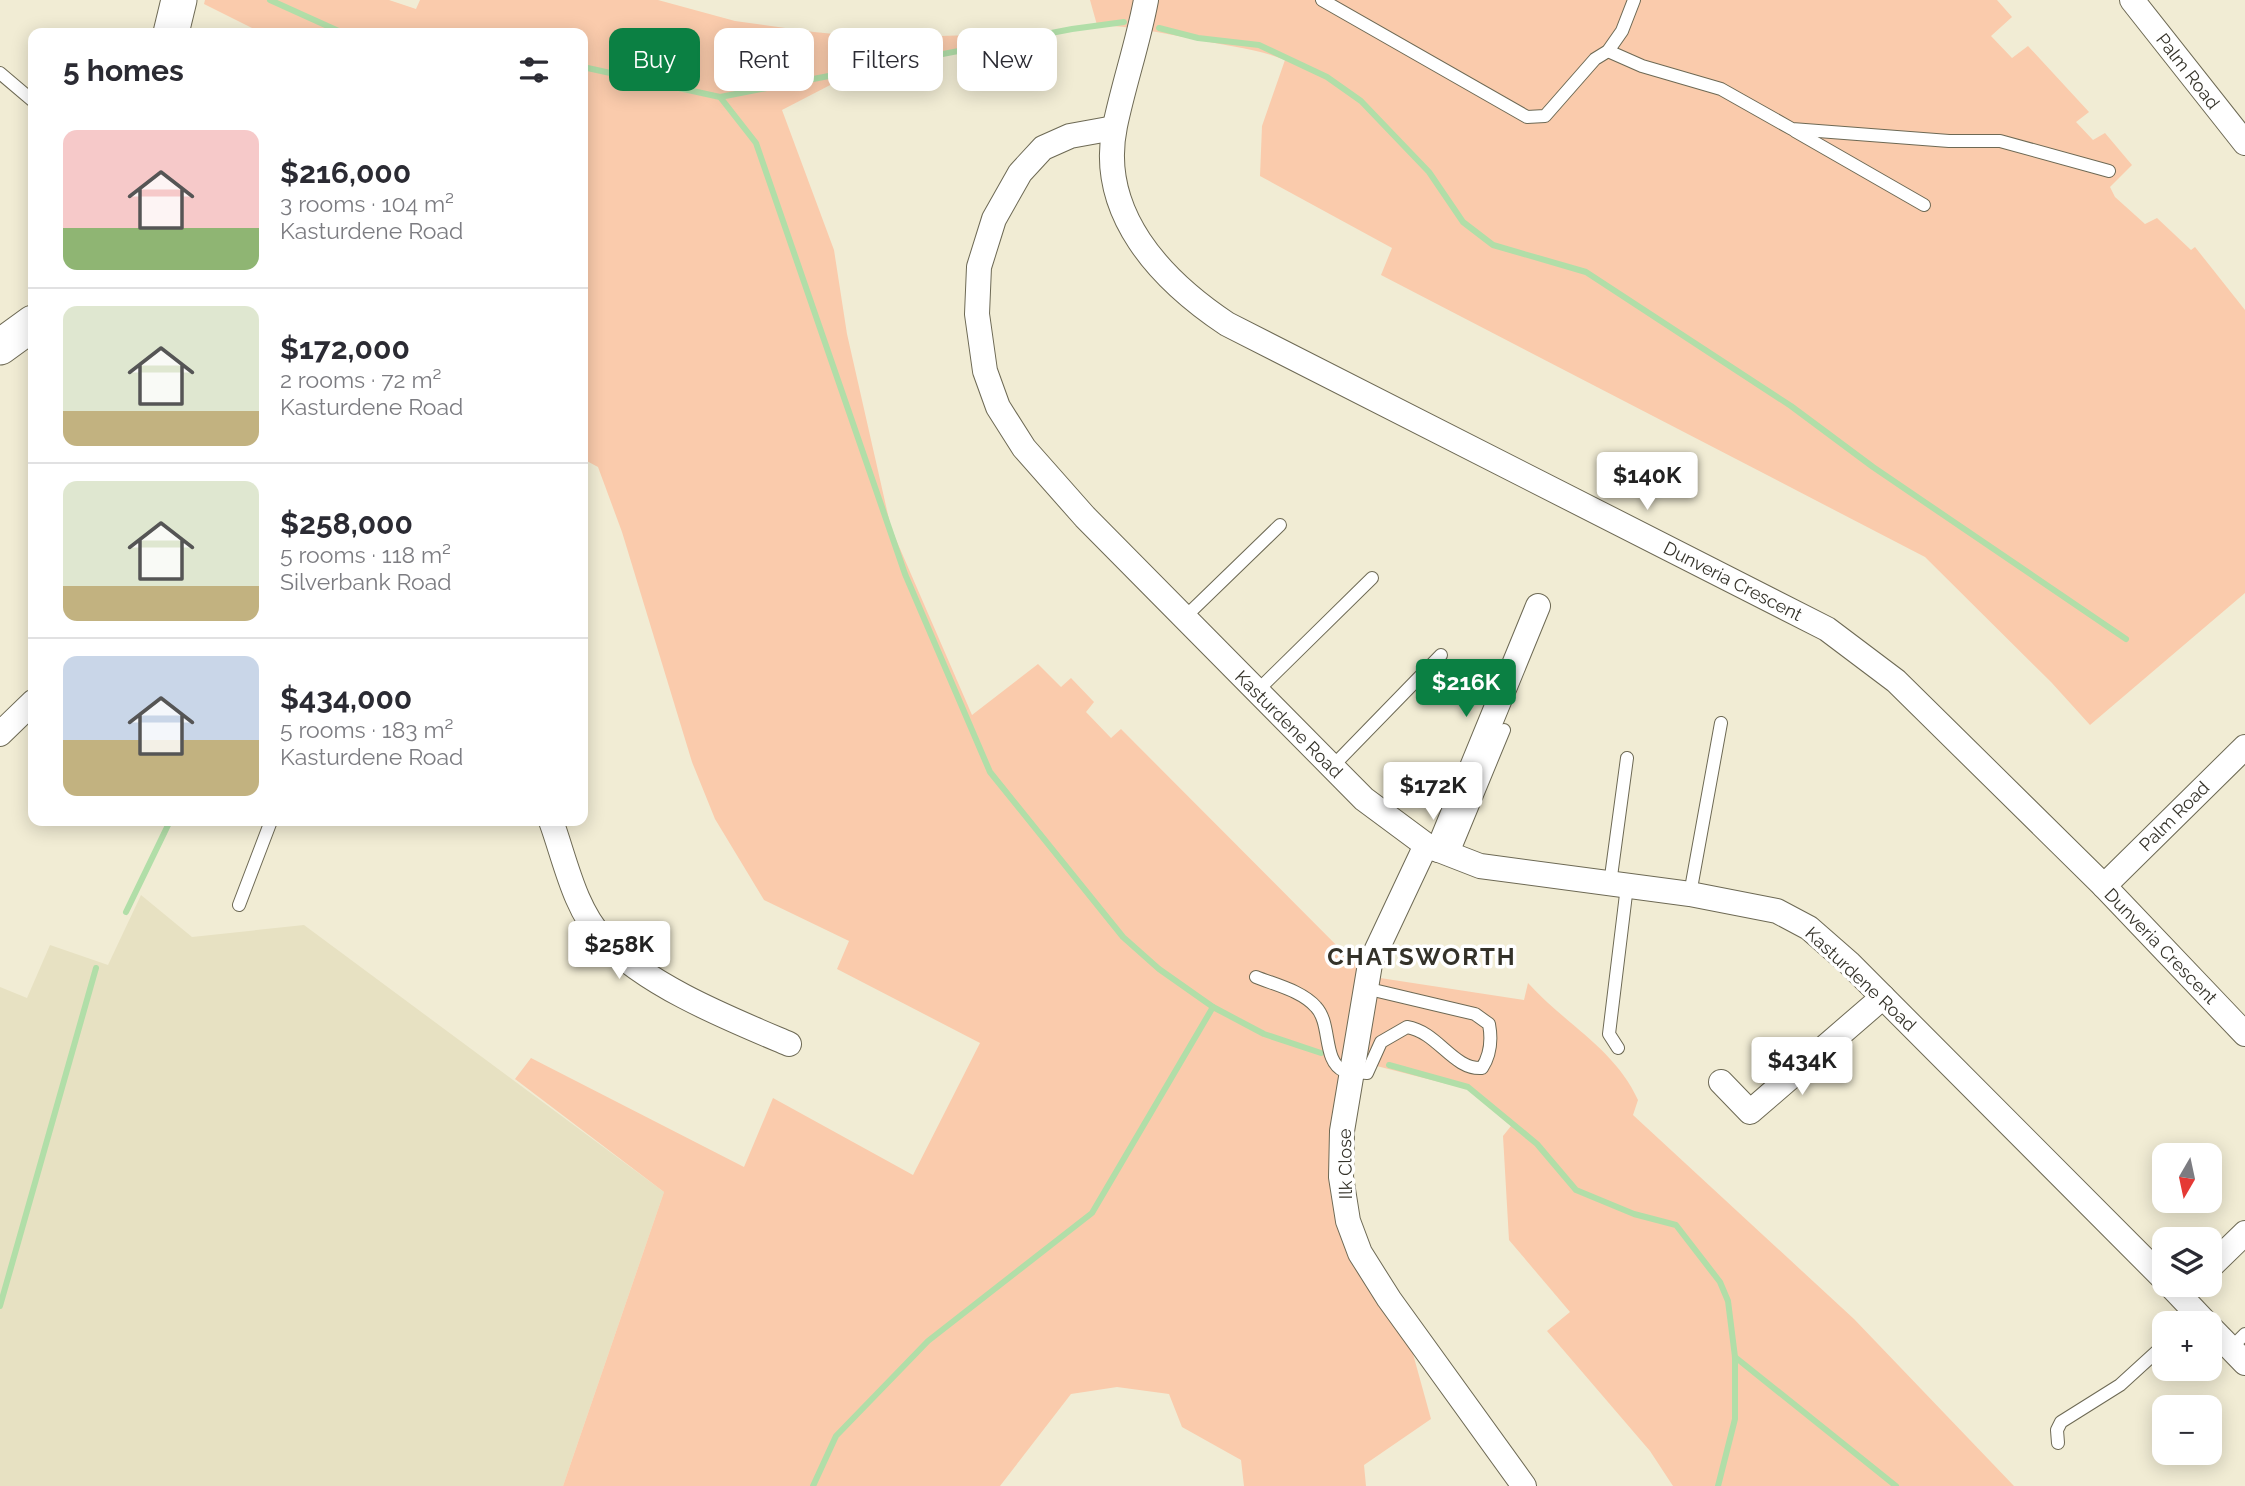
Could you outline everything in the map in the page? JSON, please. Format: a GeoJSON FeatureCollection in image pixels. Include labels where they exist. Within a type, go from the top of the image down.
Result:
{"type":"FeatureCollection","features":[{"type":"Feature","properties":{"kind":"street"},"geometry":{"type":"LineString","coordinates":[[172,28],[179,0]]}},
{"type":"Feature","properties":{"kind":"street","name":"Dunveria Crescent"},"geometry":{"type":"LineString","coordinates":[[1146,0],[1114,128],[1114,174],[1122,209],[1135,236],[1157,268],[1192,301],[1227,324],[1827,629],[1896,681],[2104,886],[2245,1034]]}},
{"type":"Feature","properties":{"kind":"street","name":"Palm Road"},"geometry":{"type":"LineString","coordinates":[[2132,0],[2245,143]]}},
{"type":"Feature","properties":{"kind":"street","name":"Kasturdene Road"},"geometry":{"type":"LineString","coordinates":[[1114,128],[1070,136],[1043,148],[1020,173],[994,219],[979,267],[977,314],[980,337],[985,371],[998,407],[1024,448],[1085,517],[1364,799],[1439,850],[1480,866],[1690,894],[1777,911],[1808,928],[1883,997],[2188,1304],[2240,1348]]}},
{"type":"Feature","properties":{"kind":"street"},"geometry":{"type":"LineString","coordinates":[[0,346],[28,326]]}},
{"type":"Feature","properties":{"kind":"street","name":"Ilk Close"},"geometry":{"type":"LineString","coordinates":[[1524,1486],[1405,1322],[1360,1254],[1348,1221],[1341,1177],[1342,1131],[1370,964],[1385,926],[1439,850],[1538,606]]}},
{"type":"Feature","properties":{"kind":"street"},"geometry":{"type":"LineString","coordinates":[[0,734],[28,707]]}},
{"type":"Feature","properties":{"kind":"street","name":"Palm Road"},"geometry":{"type":"LineString","coordinates":[[2104,886],[2243,754]]}},
{"type":"Feature","properties":{"kind":"street"},"geometry":{"type":"LineString","coordinates":[[553,826],[574,886],[602,938],[659,981],[789,1044]]}},
{"type":"Feature","properties":{"kind":"street"},"geometry":{"type":"LineString","coordinates":[[1721,1082],[1749,1112],[1883,997]]}},
{"type":"Feature","properties":{"kind":"street"},"geometry":{"type":"LineString","coordinates":[[2222,1255],[2245,1233]]}},
{"type":"Feature","properties":{"kind":"lane"},"geometry":{"type":"LineString","coordinates":[[1322,0],[1527,117],[1545,116],[1595,59],[1608,51],[1622,32],[1634,0]]}},
{"type":"Feature","properties":{"kind":"lane"},"geometry":{"type":"LineString","coordinates":[[1608,51],[1642,66],[1721,89],[1924,205]]}},
{"type":"Feature","properties":{"kind":"lane"},"geometry":{"type":"LineString","coordinates":[[0,73],[28,97]]}},
{"type":"Feature","properties":{"kind":"lane"},"geometry":{"type":"LineString","coordinates":[[1791,129],[1949,141],[2000,141],[2042,150],[2109,172]]}},
{"type":"Feature","properties":{"kind":"lane"},"geometry":{"type":"LineString","coordinates":[[1184,618],[1280,525]]}},
{"type":"Feature","properties":{"kind":"lane"},"geometry":{"type":"LineString","coordinates":[[1256,691],[1372,578]]}},
{"type":"Feature","properties":{"kind":"lane"},"geometry":{"type":"LineString","coordinates":[[1332,767],[1441,655]]}},
{"type":"Feature","properties":{"kind":"lane"},"geometry":{"type":"LineString","coordinates":[[1690,894],[1721,723]]}},
{"type":"Feature","properties":{"kind":"lane"},"geometry":{"type":"LineString","coordinates":[[1439,850],[1504,730]]}},
{"type":"Feature","properties":{"kind":"lane"},"geometry":{"type":"LineString","coordinates":[[1618,1048],[1609,1034],[1627,758]]}},
{"type":"Feature","properties":{"kind":"lane"},"geometry":{"type":"LineString","coordinates":[[239,905],[269,826]]}},
{"type":"Feature","properties":{"kind":"lane"},"geometry":{"type":"LineString","coordinates":[[1256,977],[1297,993],[1316,1006],[1322,1015],[1339,1069],[1351,1073],[1367,1073],[1381,1042],[1407,1027],[1429,1034],[1447,1052],[1475,1069],[1482,1068],[1491,1047],[1489,1024],[1475,1014],[1365,988]]}},
{"type":"Feature","properties":{"kind":"lane"},"geometry":{"type":"LineString","coordinates":[[2058,1443],[2057,1430],[2061,1422],[2120,1385],[2152,1356]]}},
{"type":"Feature","properties":{"kind":"shaded area"},"geometry":{"type":"Polygon","coordinates":[[[205,0],[389,0],[416,9],[420,0],[658,0],[735,21],[785,28],[714,28],[714,91],[814,91],[814,32],[828,33],[828,86],[782,110],[834,250],[847,334],[891,528],[972,715],[1038,664],[1061,687],[1071,678],[1094,702],[1086,712],[1111,738],[1121,729],[1367,976],[1524,1000],[1528,983],[1616,1066],[1638,1100],[1633,1115],[1854,1319],[2014,1486],[1673,1486],[1650,1451],[1547,1331],[1570,1312],[1509,1240],[1503,1136],[1511,1126],[1467,1089],[1353,1060],[1338,1173],[1405,1325],[1431,1419],[1364,1465],[1366,1486],[1244,1486],[1241,1460],[1182,1427],[1169,1394],[1117,1387],[1071,1394],[1000,1486],[563,1486],[664,1192],[515,1079],[531,1058],[744,1167],[773,1098],[913,1175],[980,1043],[837,969],[849,941],[764,900],[715,819],[692,762],[622,532],[598,467],[588,462],[588,28],[252,28],[204,4],[205,0]]]}},
{"type":"Feature","properties":{"kind":"shaded area"},"geometry":{"type":"Polygon","coordinates":[[[1090,0],[1997,0],[2012,17],[1991,36],[2012,58],[2028,46],[2089,112],[2076,122],[2093,140],[2105,133],[2132,165],[2110,187],[2115,197],[2145,224],[2157,218],[2191,250],[2195,247],[2245,310],[2245,593],[2090,725],[2051,682],[1925,557],[1381,275],[1392,248],[1260,176],[1262,126],[1285,60],[1252,50],[1195,39],[1134,28],[1097,25],[1090,0]]]}},
{"type":"Feature","properties":{"kind":"shaded area"},"geometry":{"type":"Polygon","coordinates":[[[957,35],[957,50],[943,54],[943,36],[957,35]]]}},
{"type":"Feature","properties":{"kind":"shaded area"},"geometry":{"type":"Polygon","coordinates":[[[141,895],[192,937],[304,925],[664,1192],[563,1486],[0,1486],[0,987],[27,998],[50,945],[108,965],[141,895]]]}},
{"type":"Feature","properties":{"kind":"waterway"},"geometry":{"type":"LineString","coordinates":[[270,0],[332,28]]}},
{"type":"Feature","properties":{"kind":"waterway"},"geometry":{"type":"LineString","coordinates":[[720,97],[1072,29],[1124,22]]}},
{"type":"Feature","properties":{"kind":"waterway"},"geometry":{"type":"LineString","coordinates":[[1159,28],[1198,38],[1259,45],[1327,77],[1361,101],[1429,172],[1463,222],[1493,245],[1586,272],[1791,406],[1873,467],[2126,639]]}},
{"type":"Feature","properties":{"kind":"waterway"},"geometry":{"type":"LineString","coordinates":[[588,68],[720,97],[756,143],[905,574],[990,772],[1123,937],[1159,969],[1213,1007],[1264,1034],[1321,1053]]}},
{"type":"Feature","properties":{"kind":"waterway"},"geometry":{"type":"LineString","coordinates":[[126,912],[168,826]]}},
{"type":"Feature","properties":{"kind":"waterway"},"geometry":{"type":"LineString","coordinates":[[0,1306],[96,968]]}},
{"type":"Feature","properties":{"kind":"waterway"},"geometry":{"type":"LineString","coordinates":[[813,1486],[836,1436],[928,1341],[1092,1213],[1213,1007]]}},
{"type":"Feature","properties":{"kind":"waterway"},"geometry":{"type":"LineString","coordinates":[[1389,1065],[1468,1087],[1537,1144],[1576,1190],[1634,1214],[1676,1225],[1720,1282],[1728,1301],[1735,1357],[1735,1419],[1718,1486]]}},
{"type":"Feature","properties":{"kind":"waterway"},"geometry":{"type":"LineString","coordinates":[[1735,1357],[1896,1486]]}},
{"type":"Feature","properties":{"kind":"district","name":"CHATSWORTH"},"geometry":{"type":"Point","coordinates":[1422,956]}}]}
